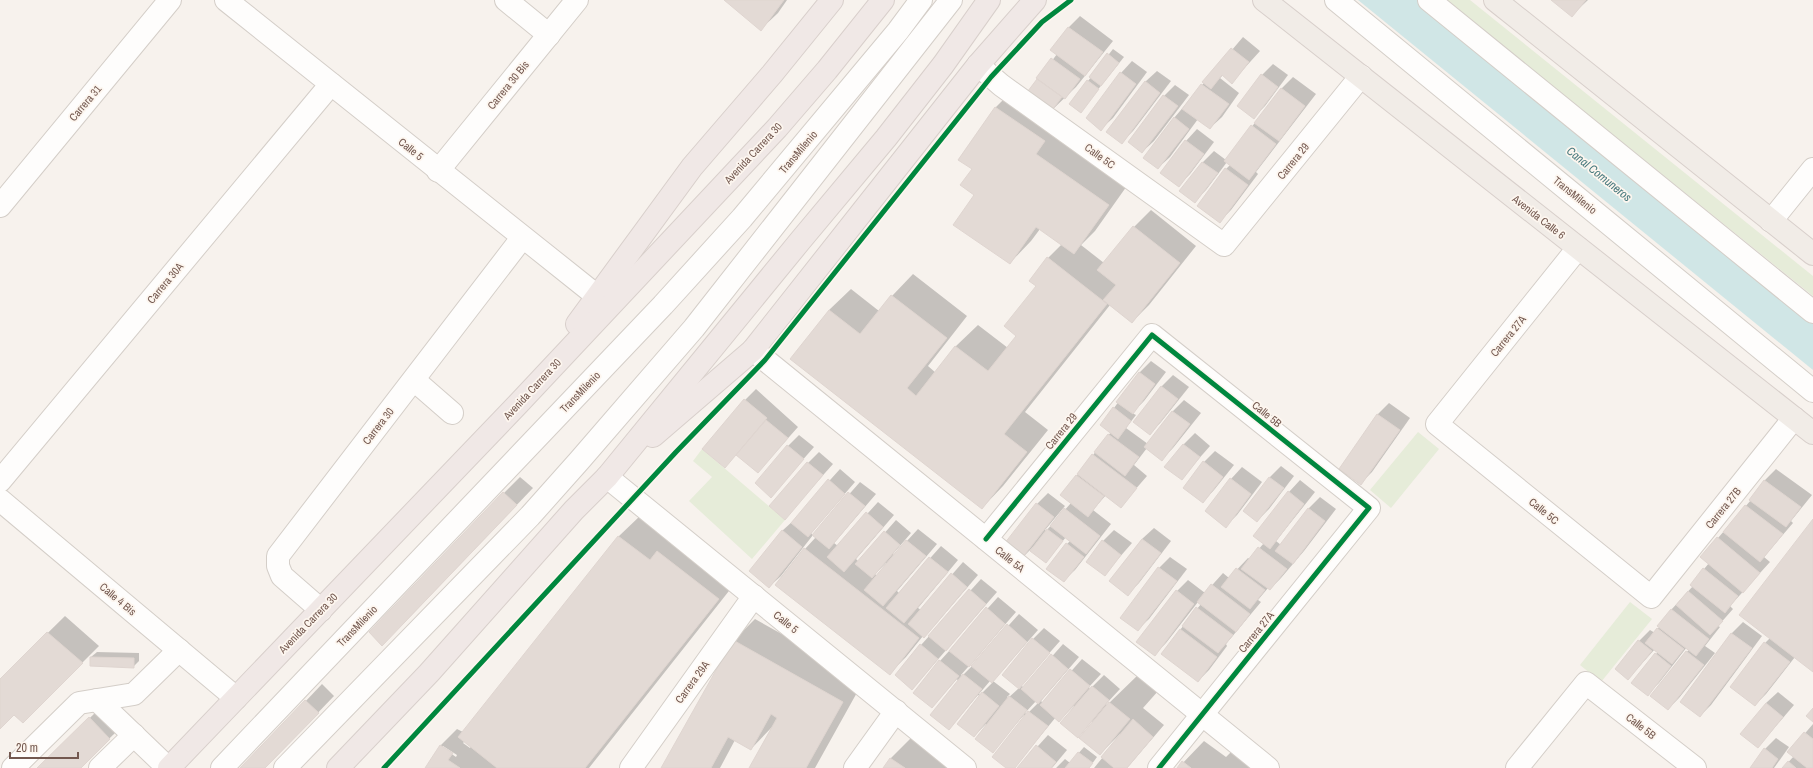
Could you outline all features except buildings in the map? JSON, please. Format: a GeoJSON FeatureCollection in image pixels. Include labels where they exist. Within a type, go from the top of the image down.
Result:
{"type":"FeatureCollection","features":[{"type":"Feature","properties":{"kind":"highway"},"geometry":{"type":"LineString","coordinates":[[518,404],[692,167],[772,74],[832,0]]}},
{"type":"Feature","properties":{"kind":"highway","name":"Avenida Carrera 30"},"geometry":{"type":"LineString","coordinates":[[169,768],[518,404],[777,128],[827,70],[883,0]]}},
{"type":"Feature","properties":{"kind":"highway"},"geometry":{"type":"LineString","coordinates":[[607,477],[886,138],[943,65],[989,0]]}},
{"type":"Feature","properties":{"kind":"highway"},"geometry":{"type":"LineString","coordinates":[[338,768],[429,673],[568,516],[607,477],[753,350],[978,65],[1034,0]]}},
{"type":"Feature","properties":{"kind":"main road","name":"Avenida Calle 6"},"geometry":{"type":"LineString","coordinates":[[1264,0],[1813,433]]}},
{"type":"Feature","properties":{"kind":"main road"},"geometry":{"type":"LineString","coordinates":[[1495,0],[1813,254]]}},
{"type":"Feature","properties":{"kind":"street","name":"Carrera 31"},"geometry":{"type":"LineString","coordinates":[[0,206],[170,0]]}},
{"type":"Feature","properties":{"kind":"street","name":"Calle 5"},"geometry":{"type":"LineString","coordinates":[[226,0],[438,171],[597,296]]}},
{"type":"Feature","properties":{"kind":"street"},"geometry":{"type":"LineString","coordinates":[[506,0],[549,35]]}},
{"type":"Feature","properties":{"kind":"street","name":"Carrera 30 Bis"},"geometry":{"type":"LineString","coordinates":[[438,171],[577,0]]}},
{"type":"Feature","properties":{"kind":"street","name":"TransMilenio"},"geometry":{"type":"LineString","coordinates":[[222,768],[663,305],[742,218],[898,31],[921,0]]}},
{"type":"Feature","properties":{"kind":"street"},"geometry":{"type":"LineString","coordinates":[[285,768],[530,516],[694,328],[951,0]]}},
{"type":"Feature","properties":{"kind":"street","name":"TransMilenio"},"geometry":{"type":"LineString","coordinates":[[1336,0],[1813,391]]}},
{"type":"Feature","properties":{"kind":"street"},"geometry":{"type":"LineString","coordinates":[[1429,0],[1813,312]]}},
{"type":"Feature","properties":{"kind":"street","name":"Calle 5C"},"geometry":{"type":"LineString","coordinates":[[978,65],[1001,85],[1224,245]]}},
{"type":"Feature","properties":{"kind":"street","name":"Carrera 29"},"geometry":{"type":"LineString","coordinates":[[1224,245],[1361,76]]}},
{"type":"Feature","properties":{"kind":"street","name":"Carrera 30A"},"geometry":{"type":"LineString","coordinates":[[0,480],[331,84]]}},
{"type":"Feature","properties":{"kind":"street"},"geometry":{"type":"LineString","coordinates":[[1771,221],[1812,173]]}},
{"type":"Feature","properties":{"kind":"street","name":"Carrera 30"},"geometry":{"type":"LineString","coordinates":[[321,610],[282,576],[278,566],[278,556],[522,238]]}},
{"type":"Feature","properties":{"kind":"street","name":"Carrera 27A"},"geometry":{"type":"LineString","coordinates":[[1437,424],[1578,248]]}},
{"type":"Feature","properties":{"kind":"street","name":"Carrera 29"},"geometry":{"type":"LineString","coordinates":[[986,539],[1152,335]]}},
{"type":"Feature","properties":{"kind":"street","name":"Calle 5B"},"geometry":{"type":"LineString","coordinates":[[1152,335],[1369,508]]}},
{"type":"Feature","properties":{"kind":"street","name":"Calle 5A"},"geometry":{"type":"LineString","coordinates":[[753,350],[1268,768]]}},
{"type":"Feature","properties":{"kind":"street"},"geometry":{"type":"LineString","coordinates":[[414,380],[452,413]]}},
{"type":"Feature","properties":{"kind":"street","name":"Carrera 27B"},"geometry":{"type":"LineString","coordinates":[[1651,597],[1794,418]]}},
{"type":"Feature","properties":{"kind":"street","name":"Calle 5C"},"geometry":{"type":"LineString","coordinates":[[1437,424],[1651,597]]}},
{"type":"Feature","properties":{"kind":"street","name":"Calle 5"},"geometry":{"type":"LineString","coordinates":[[607,477],[966,768]]}},
{"type":"Feature","properties":{"kind":"street","name":"Calle 4 Bis"},"geometry":{"type":"LineString","coordinates":[[0,500],[236,698]]}},
{"type":"Feature","properties":{"kind":"street","name":"Carrera 27A"},"geometry":{"type":"LineString","coordinates":[[1159,768],[1369,508]]}},
{"type":"Feature","properties":{"kind":"street","name":"Carrera 29A"},"geometry":{"type":"LineString","coordinates":[[631,768],[754,596]]}},
{"type":"Feature","properties":{"kind":"street"},"geometry":{"type":"LineString","coordinates":[[19,766],[80,704],[134,694],[179,650]]}},
{"type":"Feature","properties":{"kind":"street","name":"Calle 5B"},"geometry":{"type":"LineString","coordinates":[[1517,768],[1586,683],[1695,768]]}},
{"type":"Feature","properties":{"kind":"street"},"geometry":{"type":"LineString","coordinates":[[97,700],[169,768]]}},
{"type":"Feature","properties":{"kind":"street"},"geometry":{"type":"LineString","coordinates":[[855,768],[896,711]]}},
{"type":"Feature","properties":{"kind":"street"},"geometry":{"type":"LineString","coordinates":[[100,768],[134,735]]}},
{"type":"Feature","properties":{"kind":"green space"},"geometry":{"type":"Polygon","coordinates":[[[1446,0],[1470,0],[1813,276],[1813,296],[1446,0]]]}},
{"type":"Feature","properties":{"kind":"green space"},"geometry":{"type":"Polygon","coordinates":[[[1418,432],[1439,449],[1391,508],[1370,490],[1418,432]]]}},
{"type":"Feature","properties":{"kind":"green space"},"geometry":{"type":"Polygon","coordinates":[[[702,449],[785,520],[752,559],[689,501],[712,477],[693,461],[702,449]]]}},
{"type":"Feature","properties":{"kind":"green space"},"geometry":{"type":"Polygon","coordinates":[[[1630,602],[1652,619],[1601,682],[1580,665],[1630,602]]]}},
{"type":"Feature","properties":{"kind":"water","name":"Canal Comuneros"},"geometry":{"type":"Polygon","coordinates":[[[1358,0],[1417,0],[1813,322],[1813,370],[1358,0]]]}},
{"type":"Feature","properties":{"kind":"cycle path"},"geometry":{"type":"LineString","coordinates":[[384,768],[676,452],[765,360],[991,77],[1042,22],[1071,0]]}},
{"type":"Feature","properties":{"kind":"cycle path"},"geometry":{"type":"LineString","coordinates":[[986,539],[1152,335],[1369,508],[1159,768]]}}]}
